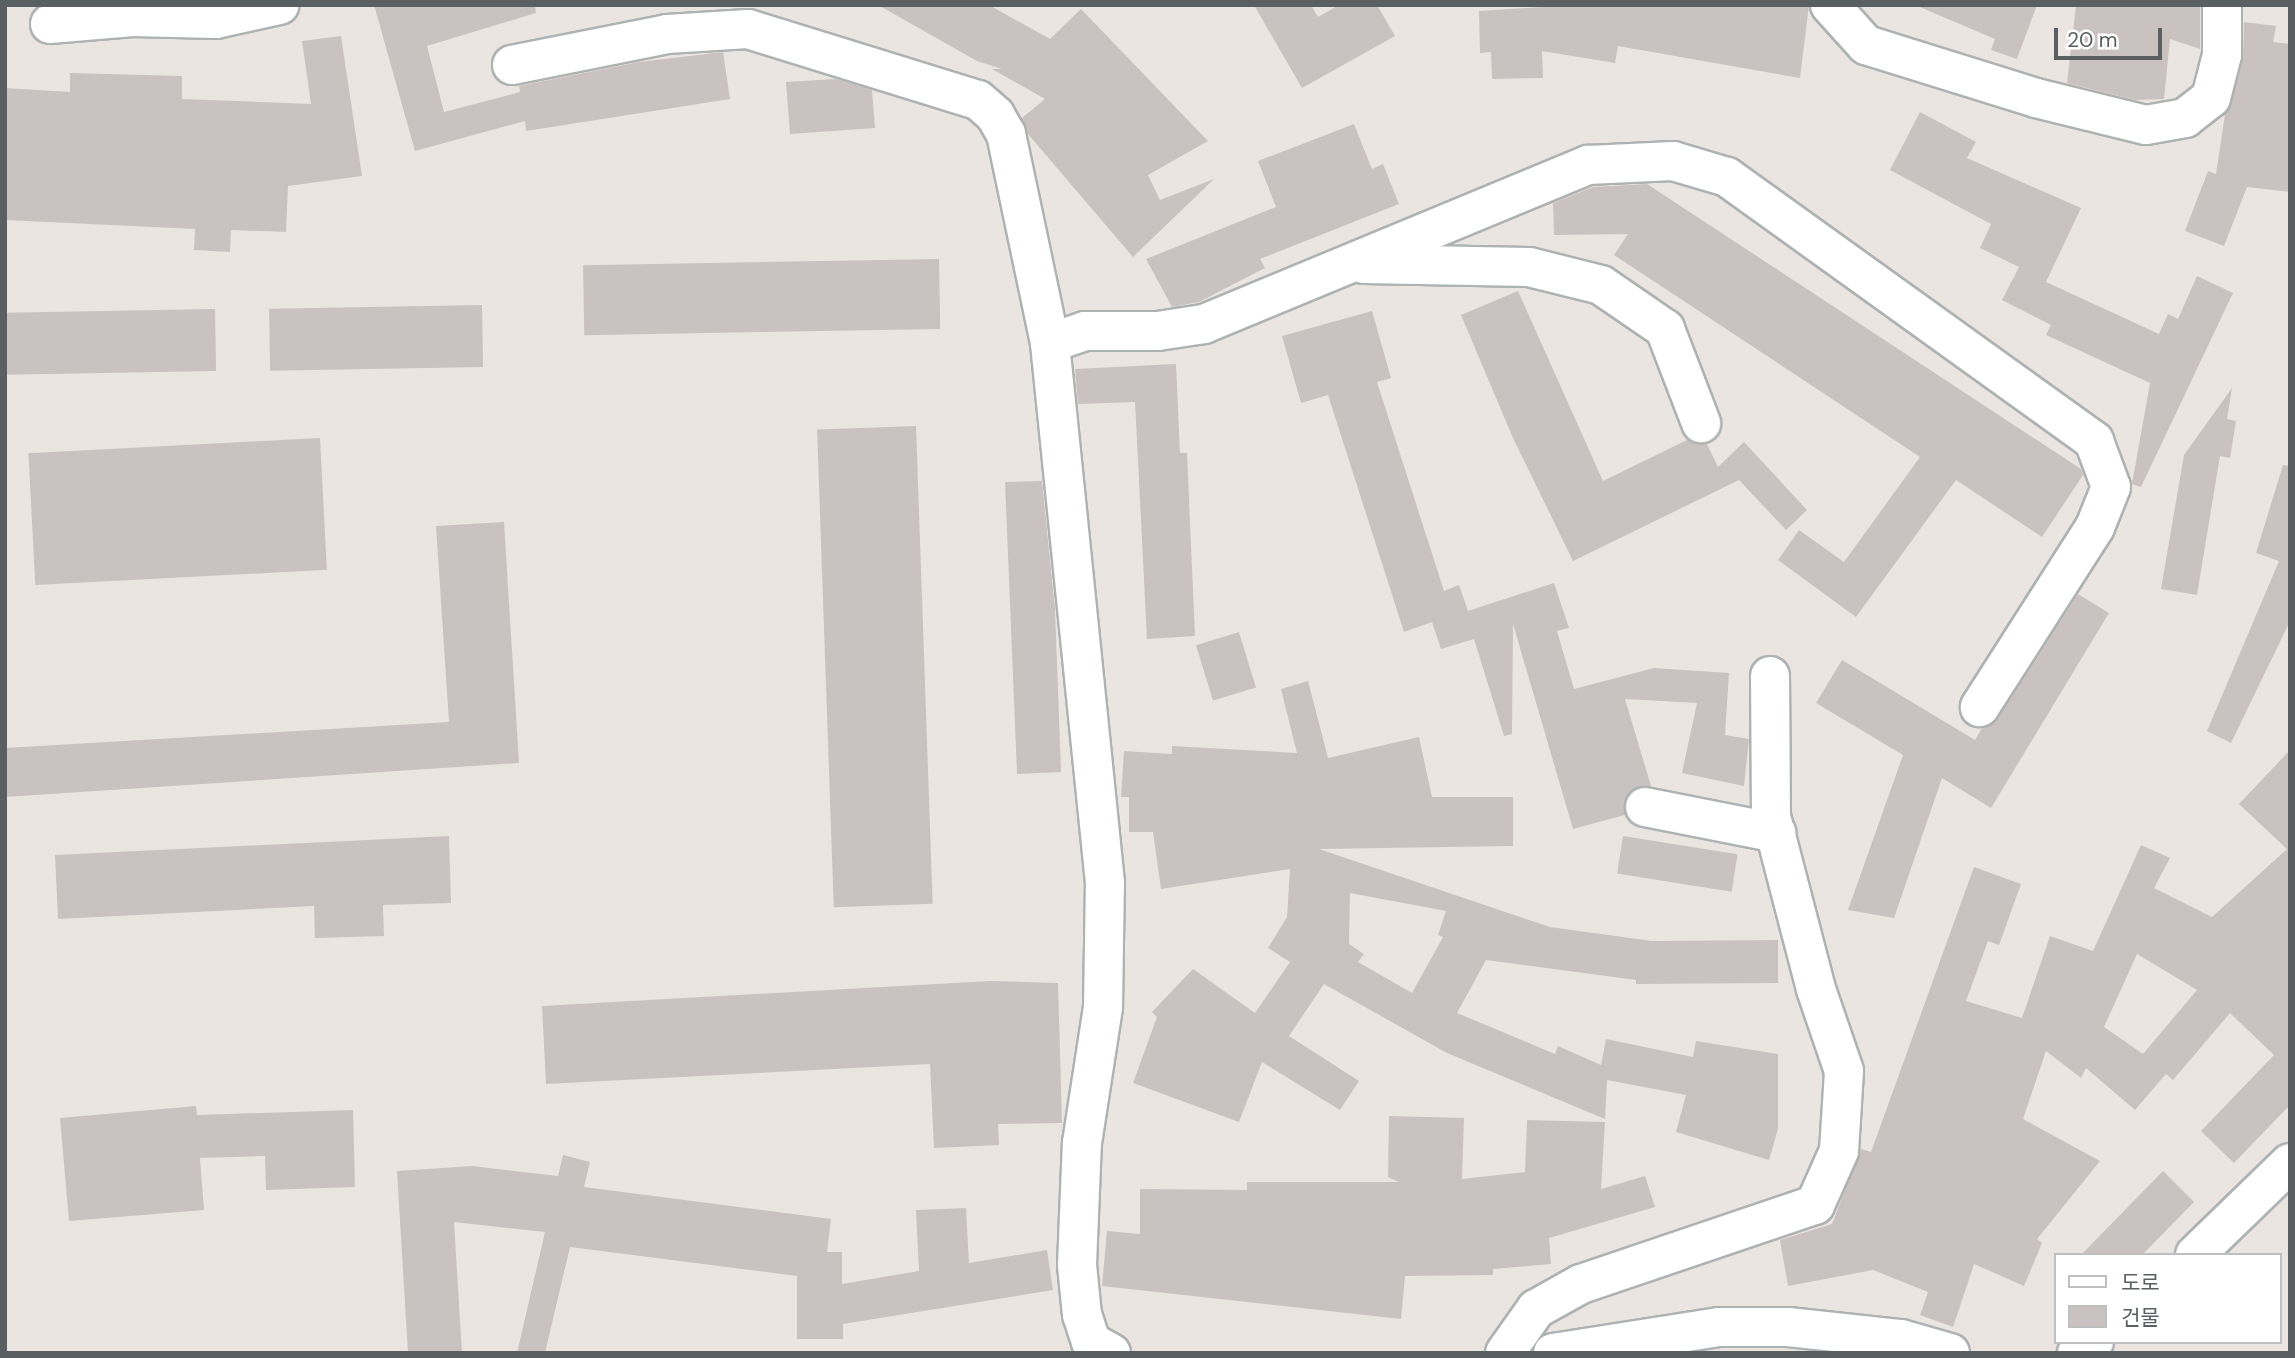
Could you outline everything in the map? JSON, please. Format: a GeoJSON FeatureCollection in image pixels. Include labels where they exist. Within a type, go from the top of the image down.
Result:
{"type":"FeatureCollection","features":[{"type":"Feature","properties":{"kind":"street"},"geometry":{"type":"LineString","coordinates":[[50,24],[134,17],[216,19],[279,5]]}},
{"type":"Feature","properties":{"kind":"street"},"geometry":{"type":"LineString","coordinates":[[1830,5],[1866,45],[2036,98],[2146,125],[2185,118],[2211,98],[2222,55],[2222,5]]}},
{"type":"Feature","properties":{"kind":"street"},"geometry":{"type":"LineString","coordinates":[[512,65],[667,34],[748,29],[978,100],[995,115],[1006,134],[1050,343],[1105,883],[1103,1007],[1082,1143],[1077,1265],[1082,1315],[1091,1342],[1111,1353]]}},
{"type":"Feature","properties":{"kind":"street"},"geometry":{"type":"LineString","coordinates":[[1050,343],[1085,331],[1158,331],[1204,324],[1355,264],[1484,204],[1588,165],[1673,161],[1727,177],[2094,442],[2111,487],[2095,527],[1980,707]]}},
{"type":"Feature","properties":{"kind":"street"},"geometry":{"type":"LineString","coordinates":[[1355,264],[1529,267],[1601,285],[1665,329],[1701,423]]}},
{"type":"Feature","properties":{"kind":"street"},"geometry":{"type":"LineString","coordinates":[[1505,1353],[1535,1309],[1581,1284],[1815,1205],[1839,1151],[1844,1070],[1816,989],[1771,816],[1770,677]]}},
{"type":"Feature","properties":{"kind":"street"},"geometry":{"type":"LineString","coordinates":[[1645,807],[1776,832]]}},
{"type":"Feature","properties":{"kind":"street"},"geometry":{"type":"LineString","coordinates":[[2197,1253],[2290,1163]]}},
{"type":"Feature","properties":{"kind":"street"},"geometry":{"type":"LineString","coordinates":[[1553,1353],[1719,1327],[1788,1327],[1901,1339],[1950,1353]]}},
{"type":"Feature","properties":{"kind":"building"},"geometry":{"type":"Polygon","coordinates":[[[374,5],[535,5],[536,13],[427,46],[444,112],[520,92],[519,86],[639,62],[723,52],[730,99],[526,131],[525,121],[415,151],[374,5]]]}},
{"type":"Feature","properties":{"kind":"building"},"geometry":{"type":"Polygon","coordinates":[[[878,5],[989,5],[1050,39],[1081,9],[1208,141],[1148,175],[1160,200],[1214,179],[1133,257],[1028,134],[1022,118],[1045,99],[992,69],[1002,69],[977,61],[878,5]]]}},
{"type":"Feature","properties":{"kind":"building"},"geometry":{"type":"Polygon","coordinates":[[[1254,5],[1311,5],[1318,17],[1339,5],[1377,5],[1395,36],[1302,88],[1254,5]]]}},
{"type":"Feature","properties":{"kind":"building"},"geometry":{"type":"Polygon","coordinates":[[[1574,5],[1809,5],[1800,78],[1618,46],[1615,63],[1542,51],[1543,78],[1492,79],[1491,52],[1480,53],[1479,11],[1574,5]]]}},
{"type":"Feature","properties":{"kind":"building"},"geometry":{"type":"Polygon","coordinates":[[[1915,5],[2037,5],[2017,59],[1991,50],[1995,39],[1915,5]]]}},
{"type":"Feature","properties":{"kind":"building"},"geometry":{"type":"Polygon","coordinates":[[[2076,5],[2200,5],[2200,49],[2170,39],[2164,99],[2135,100],[2067,83],[2076,5]]]}},
{"type":"Feature","properties":{"kind":"building"},"geometry":{"type":"Polygon","coordinates":[[[2244,22],[2276,26],[2273,42],[2290,44],[2290,192],[2247,187],[2224,246],[2185,231],[2208,171],[2216,174],[2225,114],[2243,60],[2244,22]]]}},
{"type":"Feature","properties":{"kind":"building"},"geometry":{"type":"Polygon","coordinates":[[[341,36],[362,176],[288,186],[286,232],[231,230],[230,252],[194,250],[195,229],[5,220],[5,88],[70,92],[70,73],[182,76],[182,99],[311,104],[302,41],[341,36]]]}},
{"type":"Feature","properties":{"kind":"building"},"geometry":{"type":"Polygon","coordinates":[[[836,79],[872,90],[875,128],[790,134],[786,82],[836,79]]]}},
{"type":"Feature","properties":{"kind":"building"},"geometry":{"type":"Polygon","coordinates":[[[1920,112],[1976,142],[1967,158],[2081,208],[2046,282],[2159,334],[2168,314],[2178,319],[2197,276],[2233,293],[2141,487],[2132,484],[2150,383],[2046,335],[2051,325],[2002,300],[2019,267],[1980,248],[1991,224],[1890,170],[1920,112]]]}},
{"type":"Feature","properties":{"kind":"building"},"geometry":{"type":"Polygon","coordinates":[[[1354,124],[1372,169],[1383,164],[1399,204],[1260,259],[1265,268],[1199,302],[1172,307],[1146,259],[1276,207],[1258,161],[1354,124]]]}},
{"type":"Feature","properties":{"kind":"building"},"geometry":{"type":"Polygon","coordinates":[[[1647,184],[2081,469],[2083,475],[2042,537],[1956,480],[1856,617],[1778,560],[1799,530],[1844,562],[1920,457],[1614,255],[1628,234],[1554,235],[1553,203],[1593,187],[1647,184]]]}},
{"type":"Feature","properties":{"kind":"building"},"geometry":{"type":"Polygon","coordinates":[[[939,259],[940,329],[584,335],[583,265],[939,259]]]}},
{"type":"Feature","properties":{"kind":"building"},"geometry":{"type":"Polygon","coordinates":[[[1518,291],[1603,481],[1687,440],[1707,444],[1718,467],[1744,442],[1807,510],[1786,530],[1739,480],[1573,561],[1513,438],[1461,315],[1518,291]]]}},
{"type":"Feature","properties":{"kind":"building"},"geometry":{"type":"Polygon","coordinates":[[[482,305],[483,367],[270,371],[269,309],[482,305]]]}},
{"type":"Feature","properties":{"kind":"building"},"geometry":{"type":"Polygon","coordinates":[[[215,309],[216,371],[6,375],[5,313],[215,309]]]}},
{"type":"Feature","properties":{"kind":"building"},"geometry":{"type":"Polygon","coordinates":[[[1372,311],[1391,378],[1377,382],[1444,591],[1459,585],[1468,611],[1554,583],[1569,628],[1557,631],[1574,689],[1654,668],[1729,673],[1725,735],[1749,739],[1744,786],[1682,773],[1697,703],[1625,699],[1651,786],[1629,792],[1625,815],[1573,829],[1513,624],[1512,734],[1504,736],[1474,639],[1441,649],[1432,622],[1404,632],[1328,395],[1301,403],[1282,336],[1372,311]]]}},
{"type":"Feature","properties":{"kind":"building"},"geometry":{"type":"Polygon","coordinates":[[[1176,364],[1180,453],[1187,453],[1195,636],[1147,639],[1135,402],[1078,404],[1075,369],[1176,364]]]}},
{"type":"Feature","properties":{"kind":"building"},"geometry":{"type":"Polygon","coordinates":[[[2232,388],[2227,419],[2236,421],[2230,458],[2220,456],[2197,595],[2161,589],[2184,455],[2232,388]]]}},
{"type":"Feature","properties":{"kind":"building"},"geometry":{"type":"Polygon","coordinates":[[[916,426],[933,904],[834,907],[817,429],[916,426]]]}},
{"type":"Feature","properties":{"kind":"building"},"geometry":{"type":"Polygon","coordinates":[[[320,438],[327,570],[35,585],[28,453],[320,438]]]}},
{"type":"Feature","properties":{"kind":"building"},"geometry":{"type":"Polygon","coordinates":[[[2283,465],[2290,466],[2290,621],[2231,743],[2207,731],[2279,561],[2256,553],[2283,465]]]}},
{"type":"Feature","properties":{"kind":"building"},"geometry":{"type":"Polygon","coordinates":[[[1042,481],[1055,609],[1061,772],[1017,774],[1005,482],[1042,481]]]}},
{"type":"Feature","properties":{"kind":"building"},"geometry":{"type":"Polygon","coordinates":[[[504,522],[519,763],[5,797],[5,748],[449,722],[436,526],[504,522]]]}},
{"type":"Feature","properties":{"kind":"building"},"geometry":{"type":"Polygon","coordinates":[[[2078,594],[2109,613],[1991,808],[1942,778],[1894,918],[1848,910],[1903,755],[1816,703],[1842,660],[1975,740],[1982,728],[1998,719],[2078,594]]]}},
{"type":"Feature","properties":{"kind":"building"},"geometry":{"type":"Polygon","coordinates":[[[1239,632],[1256,687],[1213,701],[1196,645],[1239,632]]]}},
{"type":"Feature","properties":{"kind":"building"},"geometry":{"type":"Polygon","coordinates":[[[1308,681],[1328,758],[1419,737],[1432,797],[1513,797],[1513,846],[1319,849],[1550,927],[1652,941],[1778,940],[1778,983],[1636,984],[1636,980],[1486,960],[1457,1013],[1555,1054],[1558,1046],[1601,1065],[1606,1039],[1693,1057],[1696,1041],[1778,1054],[1778,1129],[1769,1160],[1676,1132],[1686,1095],[1607,1080],[1605,1119],[1447,1053],[1324,984],[1289,1036],[1359,1081],[1340,1110],[1262,1062],[1239,1122],[1133,1083],[1157,1017],[1152,1012],[1193,969],[1255,1013],[1290,962],[1268,948],[1287,917],[1290,869],[1161,889],[1153,832],[1129,832],[1129,797],[1121,797],[1124,751],[1172,754],[1172,746],[1297,753],[1281,689],[1308,681]],[[1350,893],[1349,944],[1364,954],[1358,962],[1412,993],[1443,937],[1438,935],[1446,911],[1350,893]]]}},
{"type":"Feature","properties":{"kind":"building"},"geometry":{"type":"Polygon","coordinates":[[[2290,750],[2290,1105],[2234,1163],[2201,1131],[2274,1055],[2230,1013],[2173,1080],[2166,1074],[2135,1110],[2086,1068],[2081,1078],[2046,1051],[2023,1119],[2100,1161],[2037,1239],[2042,1243],[2024,1286],[1974,1264],[1953,1327],[1920,1315],[1928,1292],[1873,1270],[1788,1286],[1780,1240],[1832,1224],[1861,1149],[1871,1152],[1974,867],[2021,884],[1999,945],[1988,941],[1966,1001],[2022,1018],[2050,936],[2093,951],[2141,845],[2170,858],[2154,888],[2212,917],[2287,849],[2239,804],[2290,750]],[[2137,954],[2104,1027],[2143,1054],[2197,990],[2137,954]]]}},
{"type":"Feature","properties":{"kind":"building"},"geometry":{"type":"Polygon","coordinates":[[[449,836],[451,903],[383,905],[384,936],[315,938],[314,906],[58,919],[55,855],[449,836]]]}},
{"type":"Feature","properties":{"kind":"building"},"geometry":{"type":"Polygon","coordinates":[[[1623,836],[1738,854],[1732,892],[1617,874],[1623,836]]]}},
{"type":"Feature","properties":{"kind":"building"},"geometry":{"type":"Polygon","coordinates":[[[990,981],[1058,983],[1062,1123],[998,1124],[999,1145],[934,1148],[930,1064],[546,1084],[542,1006],[990,981]]]}},
{"type":"Feature","properties":{"kind":"building"},"geometry":{"type":"Polygon","coordinates":[[[196,1106],[197,1115],[353,1110],[355,1187],[266,1190],[265,1156],[200,1158],[204,1210],[69,1221],[60,1118],[196,1106]]]}},
{"type":"Feature","properties":{"kind":"building"},"geometry":{"type":"Polygon","coordinates":[[[1389,1116],[1464,1118],[1462,1179],[1525,1172],[1527,1120],[1605,1122],[1601,1189],[1645,1176],[1655,1207],[1549,1238],[1551,1264],[1493,1269],[1493,1275],[1405,1276],[1401,1319],[1102,1286],[1107,1231],[1140,1234],[1140,1189],[1247,1190],[1247,1182],[1399,1182],[1388,1177],[1389,1116]]]}},
{"type":"Feature","properties":{"kind":"building"},"geometry":{"type":"Polygon","coordinates":[[[563,1155],[590,1162],[584,1187],[831,1219],[827,1252],[842,1252],[842,1284],[919,1271],[916,1210],[966,1208],[969,1263],[1047,1250],[1053,1290],[843,1324],[843,1339],[797,1339],[797,1276],[570,1247],[545,1353],[517,1353],[545,1232],[454,1222],[462,1353],[408,1353],[397,1171],[472,1166],[558,1176],[563,1155]]]}},
{"type":"Feature","properties":{"kind":"building"},"geometry":{"type":"Polygon","coordinates":[[[2163,1171],[2194,1202],[2144,1253],[2083,1253],[2163,1171]]]}}]}
